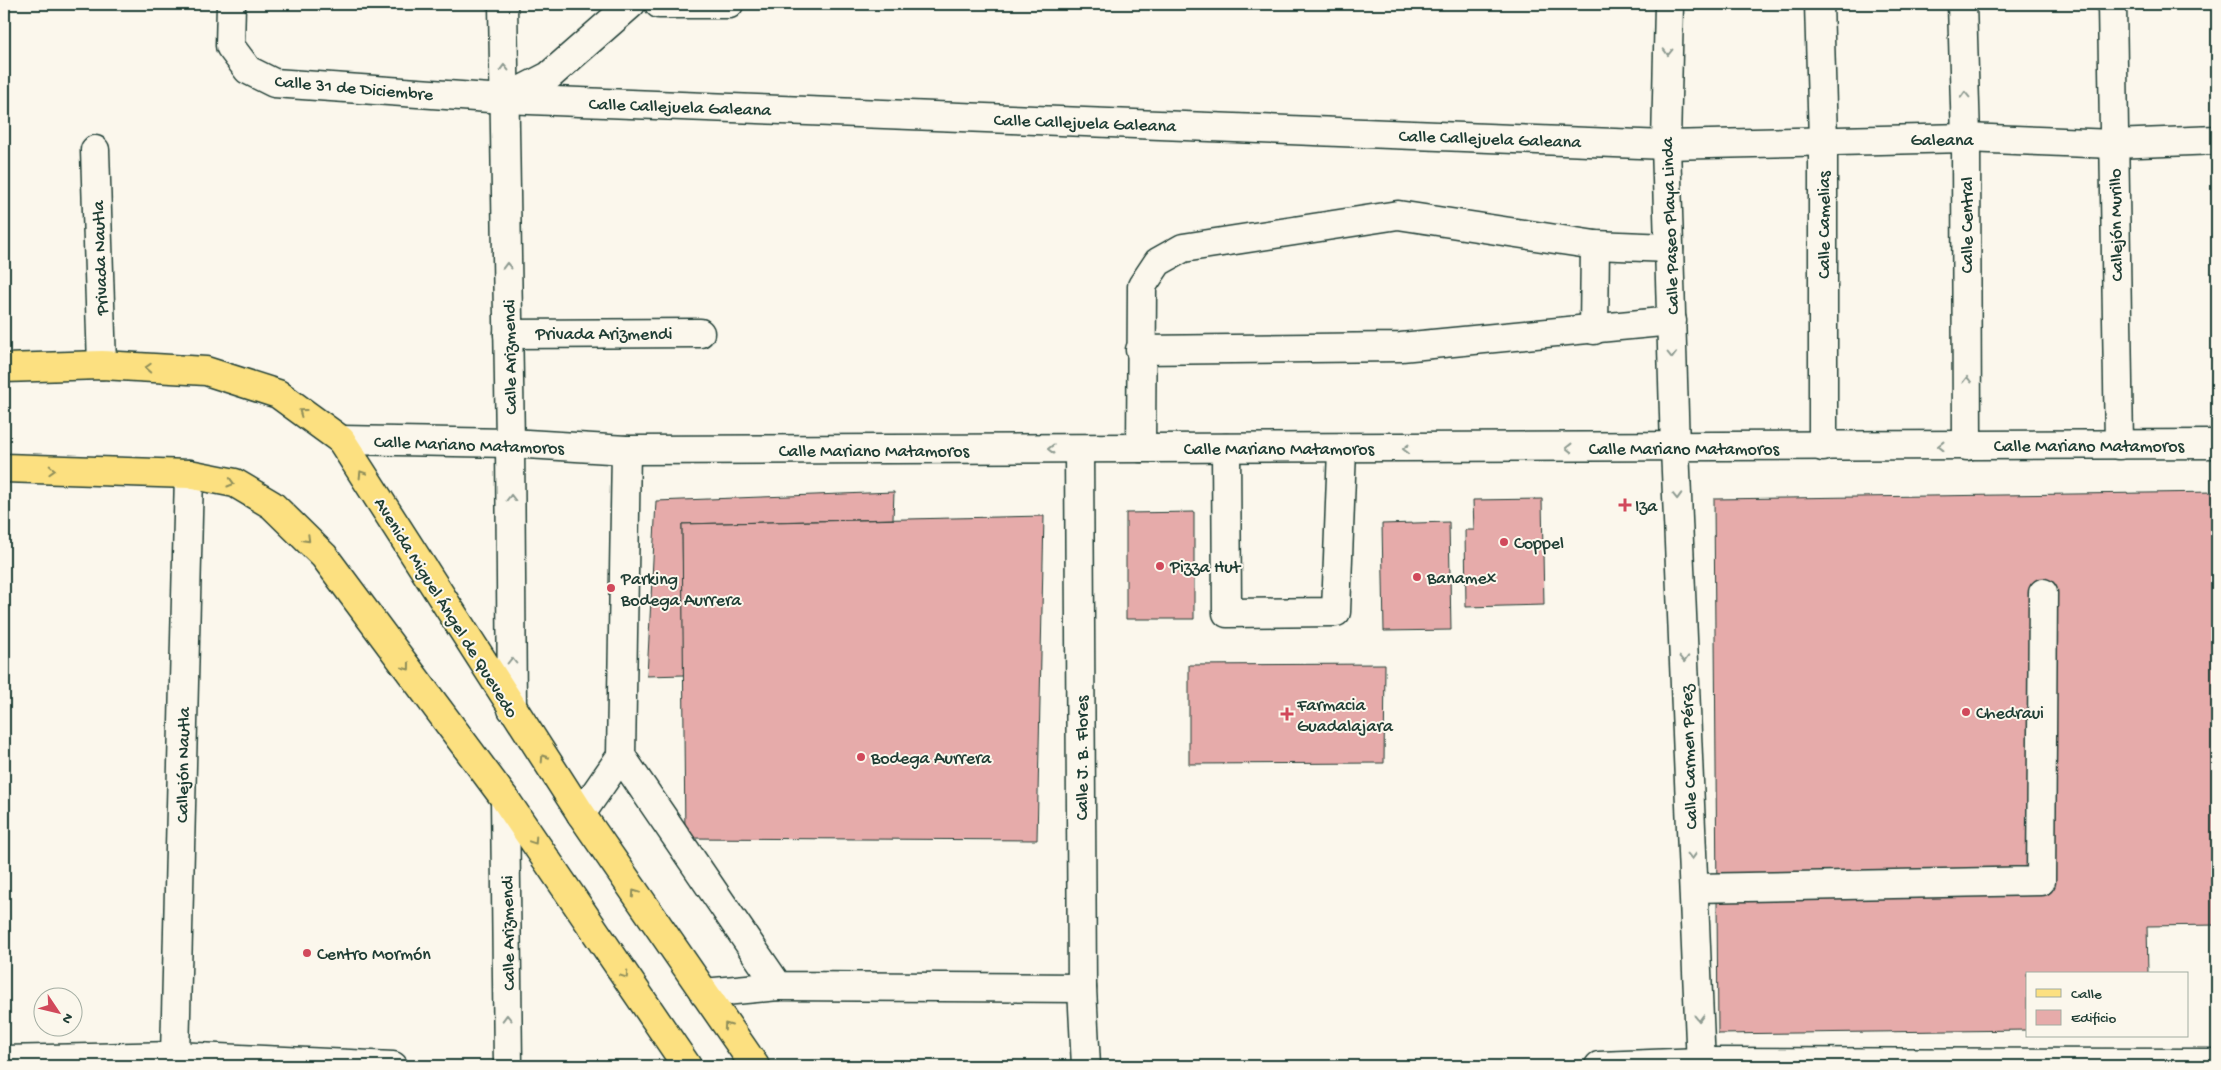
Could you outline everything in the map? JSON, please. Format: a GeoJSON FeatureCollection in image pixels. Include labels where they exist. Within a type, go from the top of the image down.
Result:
{"type":"FeatureCollection","features":[{"type":"Feature","properties":{"kind":"main road","name":"Avenida Miguel Ángel de Quevedo"},"geometry":{"type":"LineString","coordinates":[[4,368],[102,365],[206,371],[278,394],[341,440],[581,814],[755,1066]]}},
{"type":"Feature","properties":{"kind":"main road"},"geometry":{"type":"LineString","coordinates":[[4,468],[189,474],[235,483],[272,505],[324,556],[506,799],[688,1066]]}},
{"type":"Feature","properties":{"kind":"street","name":"Calle 31 de Diciembre"},"geometry":{"type":"LineString","coordinates":[[231,4],[230,46],[248,70],[274,83],[504,99]]}},
{"type":"Feature","properties":{"kind":"street","name":"Calle Arizmendi"},"geometry":{"type":"LineString","coordinates":[[503,4],[512,709]]}},
{"type":"Feature","properties":{"kind":"street"},"geometry":{"type":"LineString","coordinates":[[504,99],[548,76],[632,4]]}},
{"type":"Feature","properties":{"kind":"street"},"geometry":{"type":"LineString","coordinates":[[660,4],[729,4]]}},
{"type":"Feature","properties":{"kind":"street","name":"Calle Paseo Playa Linda"},"geometry":{"type":"LineString","coordinates":[[1669,4],[1666,145],[1675,448]]}},
{"type":"Feature","properties":{"kind":"street","name":"Calle Camelias"},"geometry":{"type":"LineString","coordinates":[[1819,4],[1823,140],[1823,447]]}},
{"type":"Feature","properties":{"kind":"street","name":"Calle Central"},"geometry":{"type":"LineString","coordinates":[[1962,4],[1966,138],[1968,446]]}},
{"type":"Feature","properties":{"kind":"street","name":"Callejón Murillo"},"geometry":{"type":"LineString","coordinates":[[2112,4],[2119,445]]}},
{"type":"Feature","properties":{"kind":"street","name":"Calle Callejuela Galeana"},"geometry":{"type":"LineString","coordinates":[[504,99],[1666,145]]}},
{"type":"Feature","properties":{"kind":"street","name":"Galeana"},"geometry":{"type":"LineString","coordinates":[[1666,145],[1966,138],[2113,144],[2217,140]]}},
{"type":"Feature","properties":{"kind":"street","name":"Privada Nautla"},"geometry":{"type":"LineString","coordinates":[[95,150],[102,365]]}},
{"type":"Feature","properties":{"kind":"street"},"geometry":{"type":"LineString","coordinates":[[1141,448],[1140,350],[1142,286],[1158,262],[1182,248],[1398,215],[1595,245],[1669,248]]}},
{"type":"Feature","properties":{"kind":"street"},"geometry":{"type":"LineString","coordinates":[[1594,330],[1595,245]]}},
{"type":"Feature","properties":{"kind":"street"},"geometry":{"type":"LineString","coordinates":[[1140,350],[1401,347],[1594,330],[1672,321]]}},
{"type":"Feature","properties":{"kind":"street","name":"Privada Arizmendi"},"geometry":{"type":"LineString","coordinates":[[508,334],[700,333]]}},
{"type":"Feature","properties":{"kind":"street","name":"Calle Mariano Matamoros"},"geometry":{"type":"LineString","coordinates":[[341,440],[510,443],[626,450],[1675,448],[2217,444]]}},
{"type":"Feature","properties":{"kind":"street"},"geometry":{"type":"LineString","coordinates":[[1226,448],[1227,613],[1336,612],[1342,449]]}},
{"type":"Feature","properties":{"kind":"street","name":"Calle Carmen Pérez"},"geometry":{"type":"LineString","coordinates":[[1675,448],[1701,1064]]}},
{"type":"Feature","properties":{"kind":"street","name":"Calle J. B. Flores"},"geometry":{"type":"LineString","coordinates":[[1079,449],[1082,988],[1086,1066]]}},
{"type":"Feature","properties":{"kind":"street"},"geometry":{"type":"LineString","coordinates":[[581,814],[622,756],[626,450]]}},
{"type":"Feature","properties":{"kind":"street","name":"Callejón Nautla"},"geometry":{"type":"LineString","coordinates":[[175,1056],[189,474]]}},
{"type":"Feature","properties":{"kind":"street"},"geometry":{"type":"LineString","coordinates":[[1694,888],[1717,886],[2041,882],[2043,593]]}},
{"type":"Feature","properties":{"kind":"street"},"geometry":{"type":"LineString","coordinates":[[622,756],[778,986]]}},
{"type":"Feature","properties":{"kind":"street","name":"Calle Arizmendi"},"geometry":{"type":"LineString","coordinates":[[506,799],[508,1066]]}},
{"type":"Feature","properties":{"kind":"street"},"geometry":{"type":"LineString","coordinates":[[704,993],[778,986],[1082,988]]}},
{"type":"Feature","properties":{"kind":"street"},"geometry":{"type":"LineString","coordinates":[[4,1060],[175,1056],[393,1066]]}},
{"type":"Feature","properties":{"kind":"street"},"geometry":{"type":"LineString","coordinates":[[1599,1066],[1701,1064],[2217,1064]]}},
{"type":"Feature","properties":{"kind":"building"},"geometry":{"type":"Polygon","coordinates":[[[894,492],[893,519],[682,524],[684,675],[647,676],[656,501],[894,492]]]}},
{"type":"Feature","properties":{"kind":"building","name":"Chedraui"},"geometry":{"type":"Polygon","coordinates":[[[2217,492],[2217,925],[2147,926],[2148,972],[2026,972],[2026,1030],[1718,1034],[1714,499],[2217,492]]]}},
{"type":"Feature","properties":{"kind":"building","name":"Coppel"},"geometry":{"type":"Polygon","coordinates":[[[1542,499],[1544,605],[1466,607],[1465,530],[1474,530],[1473,500],[1542,499]]]}},
{"type":"Feature","properties":{"kind":"building","name":"Pizza Hut"},"geometry":{"type":"Polygon","coordinates":[[[1194,512],[1194,619],[1126,619],[1126,513],[1194,512]]]}},
{"type":"Feature","properties":{"kind":"building","name":"Bodega Aurrera"},"geometry":{"type":"Polygon","coordinates":[[[1044,516],[1037,840],[685,838],[682,524],[1044,516]]]}},
{"type":"Feature","properties":{"kind":"building","name":"Banamex"},"geometry":{"type":"Polygon","coordinates":[[[1449,522],[1451,630],[1384,631],[1382,524],[1449,522]]]}},
{"type":"Feature","properties":{"kind":"building","name":"Farmacia Guadalajara"},"geometry":{"type":"Polygon","coordinates":[[[1385,664],[1384,763],[1189,764],[1189,665],[1385,664]]]}},
{"type":"Feature","properties":{"kind":"place","name":"Iza"},"geometry":{"type":"Point","coordinates":[1625,505]}},
{"type":"Feature","properties":{"kind":"place","name":"Coppel"},"geometry":{"type":"Point","coordinates":[1504,542]}},
{"type":"Feature","properties":{"kind":"place","name":"Pizza Hut"},"geometry":{"type":"Point","coordinates":[1160,566]}},
{"type":"Feature","properties":{"kind":"place","name":"Banamex"},"geometry":{"type":"Point","coordinates":[1417,577]}},
{"type":"Feature","properties":{"kind":"place","name":"Parking Bodega Aurrera"},"geometry":{"type":"Point","coordinates":[611,588]}},
{"type":"Feature","properties":{"kind":"place","name":"Chedraui"},"geometry":{"type":"Point","coordinates":[1966,712]}},
{"type":"Feature","properties":{"kind":"place","name":"Farmacia Guadalajara"},"geometry":{"type":"Point","coordinates":[1287,714]}},
{"type":"Feature","properties":{"kind":"place","name":"Bodega Aurrera"},"geometry":{"type":"Point","coordinates":[861,757]}},
{"type":"Feature","properties":{"kind":"place","name":"Centro Mormón"},"geometry":{"type":"Point","coordinates":[307,953]}}]}
